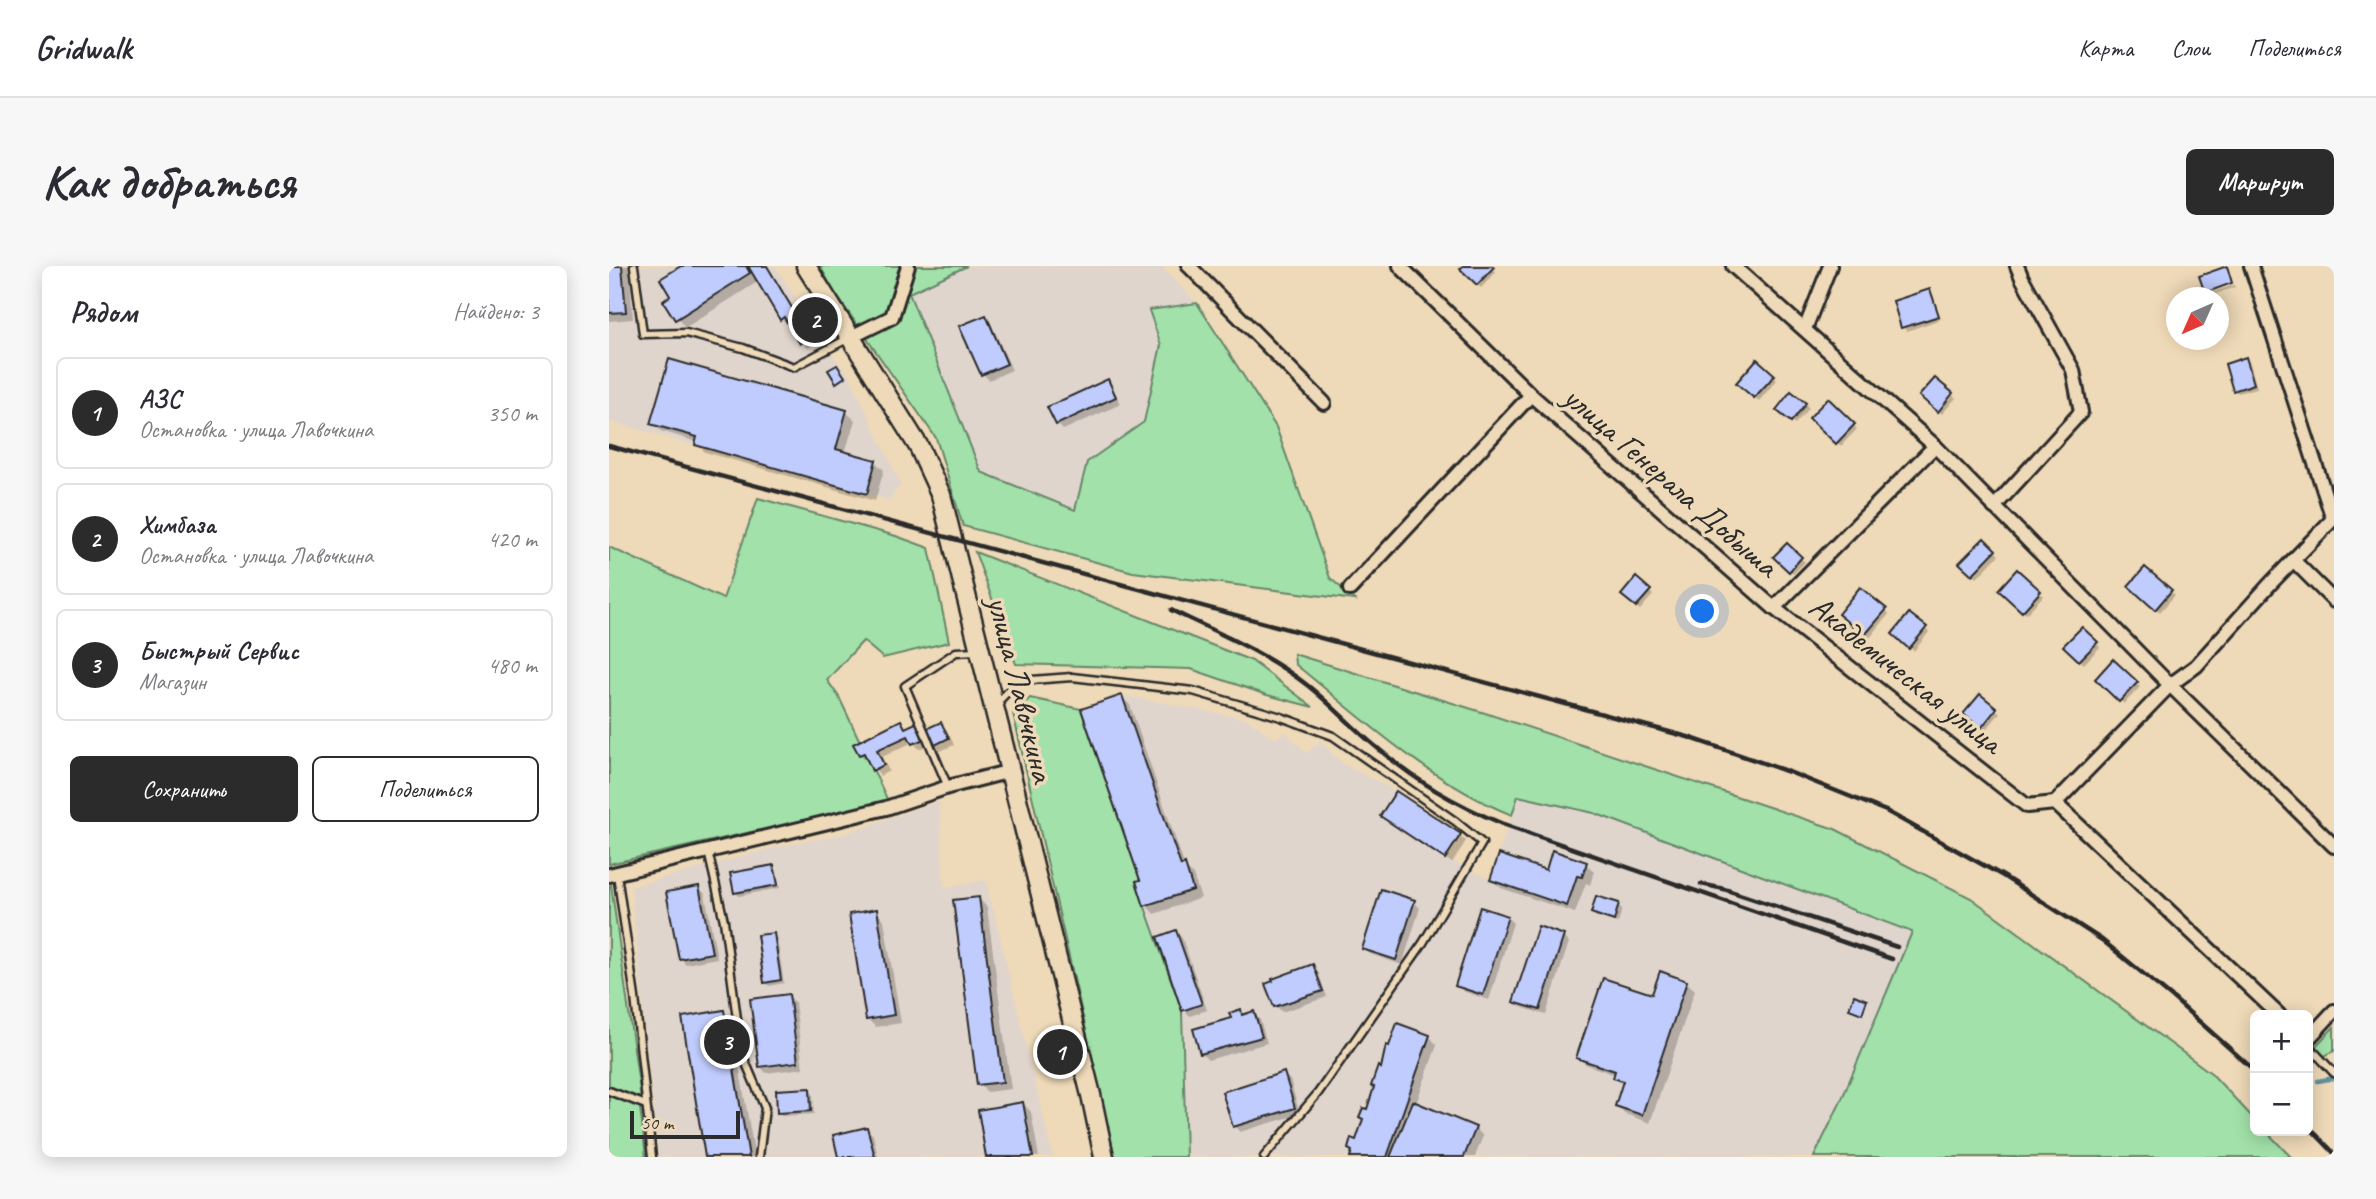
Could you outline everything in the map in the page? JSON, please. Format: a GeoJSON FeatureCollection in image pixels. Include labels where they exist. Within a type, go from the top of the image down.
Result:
{"type":"FeatureCollection","features":[{"type":"Feature","properties":{"kind":"main road","name":"улица Лавочкина"},"geometry":{"type":"LineString","coordinates":[[806,266],[919,447],[941,495],[982,650],[1104,1157]]}},
{"type":"Feature","properties":{"kind":"street"},"geometry":{"type":"LineString","coordinates":[[851,337],[892,317],[908,266]]}},
{"type":"Feature","properties":{"kind":"street"},"geometry":{"type":"LineString","coordinates":[[1189,266],[1324,403]]}},
{"type":"Feature","properties":{"kind":"street","name":"улица Генерала Добыша"},"geometry":{"type":"LineString","coordinates":[[1400,266],[1531,395],[1774,608]]}},
{"type":"Feature","properties":{"kind":"street"},"geometry":{"type":"LineString","coordinates":[[1733,266],[1935,446],[2170,685],[2334,846]]}},
{"type":"Feature","properties":{"kind":"street"},"geometry":{"type":"LineString","coordinates":[[1805,329],[1830,266]]}},
{"type":"Feature","properties":{"kind":"street"},"geometry":{"type":"LineString","coordinates":[[1994,507],[2081,412],[2073,370],[2017,266]]}},
{"type":"Feature","properties":{"kind":"street"},"geometry":{"type":"LineString","coordinates":[[2251,266],[2334,518],[2196,666],[2170,685],[2055,803],[2274,1010]]}},
{"type":"Feature","properties":{"kind":"street","name":"улица Генерала Добыша"},"geometry":{"type":"LineString","coordinates":[[1350,589],[1531,395]]}},
{"type":"Feature","properties":{"kind":"street","name":"Академическая улица"},"geometry":{"type":"LineString","coordinates":[[1935,446],[1774,608],[2027,806],[2055,803]]}},
{"type":"Feature","properties":{"kind":"street"},"geometry":{"type":"LineString","coordinates":[[2293,560],[2334,601]]}},
{"type":"Feature","properties":{"kind":"street"},"geometry":{"type":"LineString","coordinates":[[613,874],[886,808],[1011,771]]}},
{"type":"Feature","properties":{"kind":"street"},"geometry":{"type":"LineString","coordinates":[[2313,1034],[2334,1011]]}},
{"type":"Feature","properties":{"kind":"lane"},"geometry":{"type":"LineString","coordinates":[[634,266],[643,334],[686,333],[743,348],[794,367],[851,337]]}},
{"type":"Feature","properties":{"kind":"lane"},"geometry":{"type":"LineString","coordinates":[[948,788],[905,686],[956,652],[982,650]]}},
{"type":"Feature","properties":{"kind":"lane"},"geometry":{"type":"LineString","coordinates":[[995,705],[1018,681],[1072,677],[1193,691],[1281,717],[1333,736],[1455,821],[1482,843],[1423,943],[1318,1093],[1264,1157]]}},
{"type":"Feature","properties":{"kind":"lane"},"geometry":{"type":"LineString","coordinates":[[708,851],[724,921],[743,1052],[765,1108],[759,1157]]}},
{"type":"Feature","properties":{"kind":"lane"},"geometry":{"type":"LineString","coordinates":[[613,874],[635,997],[652,1157]]}},
{"type":"Feature","properties":{"kind":"lane"},"geometry":{"type":"LineString","coordinates":[[2313,1050],[2334,1073]]}},
{"type":"Feature","properties":{"kind":"lane"},"geometry":{"type":"LineString","coordinates":[[609,1091],[646,1105]]}},
{"type":"Feature","properties":{"kind":"shaded area"},"geometry":{"type":"Polygon","coordinates":[[[609,266],[775,266],[827,348],[849,375],[901,485],[888,500],[609,421],[609,266]]]}},
{"type":"Feature","properties":{"kind":"shaded area"},"geometry":{"type":"Polygon","coordinates":[[[967,266],[1161,266],[1197,303],[1149,310],[1161,345],[1144,422],[1087,462],[1075,511],[981,473],[909,292],[967,266]]]}},
{"type":"Feature","properties":{"kind":"shaded area"},"geometry":{"type":"Polygon","coordinates":[[[1122,695],[1247,719],[1275,739],[1285,732],[1307,753],[1320,741],[1343,764],[1396,791],[1461,834],[1446,859],[1490,879],[1518,796],[1594,813],[1913,932],[1841,1101],[1814,1157],[1186,1157],[1182,1011],[1136,881],[1139,880],[1081,709],[1122,695]]]}},
{"type":"Feature","properties":{"kind":"shaded area"},"geometry":{"type":"Polygon","coordinates":[[[939,801],[944,888],[986,880],[1053,1157],[658,1157],[631,887],[776,847],[844,834],[939,801]]]}},
{"type":"Feature","properties":{"kind":"green space"},"geometry":{"type":"Polygon","coordinates":[[[820,266],[967,266],[909,293],[981,472],[1075,510],[1087,462],[1144,422],[1161,345],[1149,310],[1197,303],[1276,427],[1330,578],[1355,600],[1133,572],[963,526],[936,438],[835,293],[820,266]]]}},
{"type":"Feature","properties":{"kind":"green space"},"geometry":{"type":"Polygon","coordinates":[[[758,498],[896,536],[929,548],[949,642],[883,658],[863,641],[827,680],[839,697],[888,801],[609,864],[609,547],[723,599],[758,498]]]}},
{"type":"Feature","properties":{"kind":"green space"},"geometry":{"type":"Polygon","coordinates":[[[975,552],[1252,661],[1313,707],[1267,695],[1191,669],[1016,664],[975,552]]]}},
{"type":"Feature","properties":{"kind":"green space"},"geometry":{"type":"Polygon","coordinates":[[[1294,654],[1485,713],[1835,829],[1971,898],[2211,1073],[2250,1115],[2250,1136],[2271,1136],[2291,1157],[1814,1157],[1841,1101],[1912,932],[1594,813],[1518,796],[1512,815],[1482,802],[1453,786],[1398,748],[1295,664],[1294,654]]]}},
{"type":"Feature","properties":{"kind":"green space"},"geometry":{"type":"Polygon","coordinates":[[[1030,698],[1081,709],[1140,880],[1136,882],[1182,1011],[1186,1157],[1115,1157],[1013,713],[1030,698]]]}},
{"type":"Feature","properties":{"kind":"green space"},"geometry":{"type":"Polygon","coordinates":[[[611,885],[641,1099],[609,1086],[611,885]]]}},
{"type":"Feature","properties":{"kind":"green space"},"geometry":{"type":"Polygon","coordinates":[[[2334,1027],[2334,1051],[2313,1062],[2313,1049],[2334,1027]]]}},
{"type":"Feature","properties":{"kind":"green space"},"geometry":{"type":"Polygon","coordinates":[[[609,1096],[640,1107],[646,1157],[609,1157],[609,1096]]]}},
{"type":"Feature","properties":{"kind":"building"},"geometry":{"type":"Polygon","coordinates":[[[609,266],[622,266],[626,312],[609,313],[609,266]]]}},
{"type":"Feature","properties":{"kind":"building"},"geometry":{"type":"Polygon","coordinates":[[[681,266],[746,266],[750,273],[675,320],[663,301],[670,296],[660,279],[681,266]]]}},
{"type":"Feature","properties":{"kind":"building"},"geometry":{"type":"Polygon","coordinates":[[[748,266],[767,266],[810,338],[800,344],[784,317],[780,320],[748,266]]]}},
{"type":"Feature","properties":{"kind":"building"},"geometry":{"type":"Polygon","coordinates":[[[1463,266],[1494,267],[1477,285],[1460,269],[1463,266]]]}},
{"type":"Feature","properties":{"kind":"building"},"geometry":{"type":"Polygon","coordinates":[[[2227,266],[2232,283],[2221,287],[2203,287],[2199,276],[2227,266]]]}},
{"type":"Feature","properties":{"kind":"building"},"geometry":{"type":"Polygon","coordinates":[[[1930,289],[1939,316],[1901,328],[1893,301],[1930,289]]]}},
{"type":"Feature","properties":{"kind":"building"},"geometry":{"type":"Polygon","coordinates":[[[986,315],[1007,364],[981,375],[959,326],[986,315]]]}},
{"type":"Feature","properties":{"kind":"building"},"geometry":{"type":"Polygon","coordinates":[[[2246,357],[2254,384],[2233,391],[2225,364],[2246,357]]]}},
{"type":"Feature","properties":{"kind":"building"},"geometry":{"type":"Polygon","coordinates":[[[669,359],[847,410],[836,449],[876,460],[867,494],[695,445],[697,437],[650,424],[669,359]]]}},
{"type":"Feature","properties":{"kind":"building"},"geometry":{"type":"Polygon","coordinates":[[[1757,359],[1775,375],[1754,398],[1736,383],[1757,359]]]}},
{"type":"Feature","properties":{"kind":"building"},"geometry":{"type":"Polygon","coordinates":[[[837,365],[845,377],[836,383],[828,370],[837,365]]]}},
{"type":"Feature","properties":{"kind":"building"},"geometry":{"type":"Polygon","coordinates":[[[1935,378],[1953,393],[1938,412],[1919,396],[1935,378]]]}},
{"type":"Feature","properties":{"kind":"building"},"geometry":{"type":"Polygon","coordinates":[[[1108,379],[1116,397],[1056,425],[1047,407],[1108,379]]]}},
{"type":"Feature","properties":{"kind":"building"},"geometry":{"type":"Polygon","coordinates":[[[1791,391],[1806,403],[1791,422],[1776,410],[1791,391]]]}},
{"type":"Feature","properties":{"kind":"building"},"geometry":{"type":"Polygon","coordinates":[[[1828,398],[1855,424],[1836,444],[1809,418],[1828,398]]]}},
{"type":"Feature","properties":{"kind":"building"},"geometry":{"type":"Polygon","coordinates":[[[1984,538],[1996,550],[1972,575],[1959,563],[1984,538]]]}},
{"type":"Feature","properties":{"kind":"building"},"geometry":{"type":"Polygon","coordinates":[[[1787,543],[1802,557],[1789,572],[1773,557],[1787,543]]]}},
{"type":"Feature","properties":{"kind":"building"},"geometry":{"type":"Polygon","coordinates":[[[2145,567],[2172,590],[2155,610],[2128,586],[2145,567]]]}},
{"type":"Feature","properties":{"kind":"building"},"geometry":{"type":"Polygon","coordinates":[[[2017,569],[2041,591],[2022,612],[1998,590],[2017,569]]]}},
{"type":"Feature","properties":{"kind":"building"},"geometry":{"type":"Polygon","coordinates":[[[1636,577],[1651,590],[1636,607],[1621,595],[1636,577]]]}},
{"type":"Feature","properties":{"kind":"building"},"geometry":{"type":"Polygon","coordinates":[[[1860,587],[1887,609],[1864,636],[1838,614],[1860,587]]]}},
{"type":"Feature","properties":{"kind":"building"},"geometry":{"type":"Polygon","coordinates":[[[1909,613],[1927,627],[1909,649],[1892,634],[1909,613]]]}},
{"type":"Feature","properties":{"kind":"building"},"geometry":{"type":"Polygon","coordinates":[[[2082,627],[2098,642],[2079,661],[2063,646],[2082,627]]]}},
{"type":"Feature","properties":{"kind":"building"},"geometry":{"type":"Polygon","coordinates":[[[2113,659],[2138,682],[2119,702],[2095,679],[2113,659]]]}},
{"type":"Feature","properties":{"kind":"building"},"geometry":{"type":"Polygon","coordinates":[[[1980,694],[1997,708],[1981,728],[1963,714],[1980,694]]]}},
{"type":"Feature","properties":{"kind":"building"},"geometry":{"type":"Polygon","coordinates":[[[1122,695],[1181,866],[1185,864],[1193,890],[1144,906],[1136,881],[1140,880],[1081,709],[1122,695]]]}},
{"type":"Feature","properties":{"kind":"building"},"geometry":{"type":"Polygon","coordinates":[[[901,720],[905,728],[922,720],[926,729],[941,722],[949,738],[933,746],[929,737],[912,744],[908,736],[877,750],[884,765],[872,771],[864,753],[859,755],[853,744],[901,720]]]}},
{"type":"Feature","properties":{"kind":"building"},"geometry":{"type":"Polygon","coordinates":[[[1396,791],[1461,834],[1445,859],[1380,816],[1396,791]]]}},
{"type":"Feature","properties":{"kind":"building"},"geometry":{"type":"Polygon","coordinates":[[[1552,850],[1587,862],[1582,877],[1577,876],[1567,906],[1490,880],[1499,854],[1546,870],[1552,850]]]}},
{"type":"Feature","properties":{"kind":"building"},"geometry":{"type":"Polygon","coordinates":[[[774,865],[778,885],[734,893],[730,873],[774,865]]]}},
{"type":"Feature","properties":{"kind":"building"},"geometry":{"type":"Polygon","coordinates":[[[699,886],[712,953],[679,959],[666,892],[699,886]]]}},
{"type":"Feature","properties":{"kind":"building"},"geometry":{"type":"Polygon","coordinates":[[[1381,889],[1415,900],[1396,960],[1362,949],[1381,889]]]}},
{"type":"Feature","properties":{"kind":"building"},"geometry":{"type":"Polygon","coordinates":[[[1596,896],[1619,903],[1614,921],[1591,913],[1596,896]]]}},
{"type":"Feature","properties":{"kind":"building"},"geometry":{"type":"Polygon","coordinates":[[[979,897],[1003,1082],[977,1085],[953,900],[979,897]]]}},
{"type":"Feature","properties":{"kind":"building"},"geometry":{"type":"Polygon","coordinates":[[[1480,907],[1508,916],[1483,995],[1455,986],[1480,907]]]}},
{"type":"Feature","properties":{"kind":"building"},"geometry":{"type":"Polygon","coordinates":[[[877,909],[894,1015],[866,1020],[849,914],[877,909]]]}},
{"type":"Feature","properties":{"kind":"building"},"geometry":{"type":"Polygon","coordinates":[[[1538,926],[1564,935],[1540,1010],[1513,1002],[1538,926]]]}},
{"type":"Feature","properties":{"kind":"building"},"geometry":{"type":"Polygon","coordinates":[[[1176,930],[1202,1004],[1182,1011],[1157,937],[1176,930]]]}},
{"type":"Feature","properties":{"kind":"building"},"geometry":{"type":"Polygon","coordinates":[[[774,933],[781,980],[764,983],[757,935],[774,933]]]}},
{"type":"Feature","properties":{"kind":"building"},"geometry":{"type":"Polygon","coordinates":[[[1313,964],[1323,991],[1274,1007],[1265,984],[1313,964]]]}},
{"type":"Feature","properties":{"kind":"building"},"geometry":{"type":"Polygon","coordinates":[[[1660,971],[1687,981],[1642,1115],[1615,1106],[1623,1081],[1613,1078],[1615,1071],[1576,1058],[1603,978],[1652,994],[1660,971]]]}},
{"type":"Feature","properties":{"kind":"building"},"geometry":{"type":"Polygon","coordinates":[[[789,994],[798,1062],[759,1067],[750,999],[789,994]]]}},
{"type":"Feature","properties":{"kind":"building"},"geometry":{"type":"Polygon","coordinates":[[[1854,995],[1867,1000],[1862,1014],[1849,1009],[1854,995]]]}},
{"type":"Feature","properties":{"kind":"building"},"geometry":{"type":"Polygon","coordinates":[[[1241,1009],[1242,1015],[1254,1011],[1262,1037],[1200,1054],[1193,1029],[1231,1018],[1229,1013],[1241,1009]]]}},
{"type":"Feature","properties":{"kind":"building"},"geometry":{"type":"Polygon","coordinates":[[[724,1010],[749,1157],[705,1157],[682,1017],[724,1010]]]}},
{"type":"Feature","properties":{"kind":"building"},"geometry":{"type":"Polygon","coordinates":[[[1397,1023],[1430,1035],[1387,1157],[1350,1157],[1352,1151],[1348,1149],[1351,1138],[1356,1140],[1363,1119],[1359,1117],[1363,1108],[1367,1109],[1374,1087],[1371,1086],[1378,1066],[1381,1068],[1386,1045],[1389,1046],[1397,1023]]]}},
{"type":"Feature","properties":{"kind":"building"},"geometry":{"type":"Polygon","coordinates":[[[1284,1072],[1295,1108],[1233,1127],[1222,1092],[1284,1072]]]}},
{"type":"Feature","properties":{"kind":"building"},"geometry":{"type":"Polygon","coordinates":[[[810,1088],[811,1111],[777,1113],[776,1090],[810,1088]]]}},
{"type":"Feature","properties":{"kind":"building"},"geometry":{"type":"Polygon","coordinates":[[[1413,1101],[1476,1127],[1464,1157],[1390,1157],[1413,1101]]]}},
{"type":"Feature","properties":{"kind":"building"},"geometry":{"type":"Polygon","coordinates":[[[1023,1102],[1033,1157],[986,1157],[978,1110],[1023,1102]]]}},
{"type":"Feature","properties":{"kind":"building"},"geometry":{"type":"Polygon","coordinates":[[[867,1127],[875,1157],[838,1157],[833,1135],[867,1127]]]}},
{"type":"Feature","properties":{"kind":"waterway"},"geometry":{"type":"LineString","coordinates":[[2318,1081],[2334,1078]]}},
{"type":"Feature","properties":{"kind":"railway"},"geometry":{"type":"LineString","coordinates":[[609,446],[1688,737],[1789,772],[1886,811],[2003,876],[2102,940],[2250,1067]]}},
{"type":"Feature","properties":{"kind":"railway"},"geometry":{"type":"LineString","coordinates":[[1171,610],[1275,663],[1316,692],[1391,759],[1436,791],[1468,808],[1503,824],[1892,959]]}},
{"type":"Feature","properties":{"kind":"railway"},"geometry":{"type":"LineString","coordinates":[[1701,884],[1724,889],[1897,947]]}},
{"type":"Feature","properties":{"kind":"railway"},"geometry":{"type":"LineString","coordinates":[[2313,1131],[2334,1153]]}},
{"type":"Feature","properties":{"kind":"place","name":"Химбаза"},"geometry":{"type":"Point","coordinates":[815,320]}},
{"type":"Feature","properties":{"kind":"place","name":"Быстрый Сервис"},"geometry":{"type":"Point","coordinates":[727,1042]}},
{"type":"Feature","properties":{"kind":"place","name":"АЗС"},"geometry":{"type":"Point","coordinates":[1060,1052]}}]}
